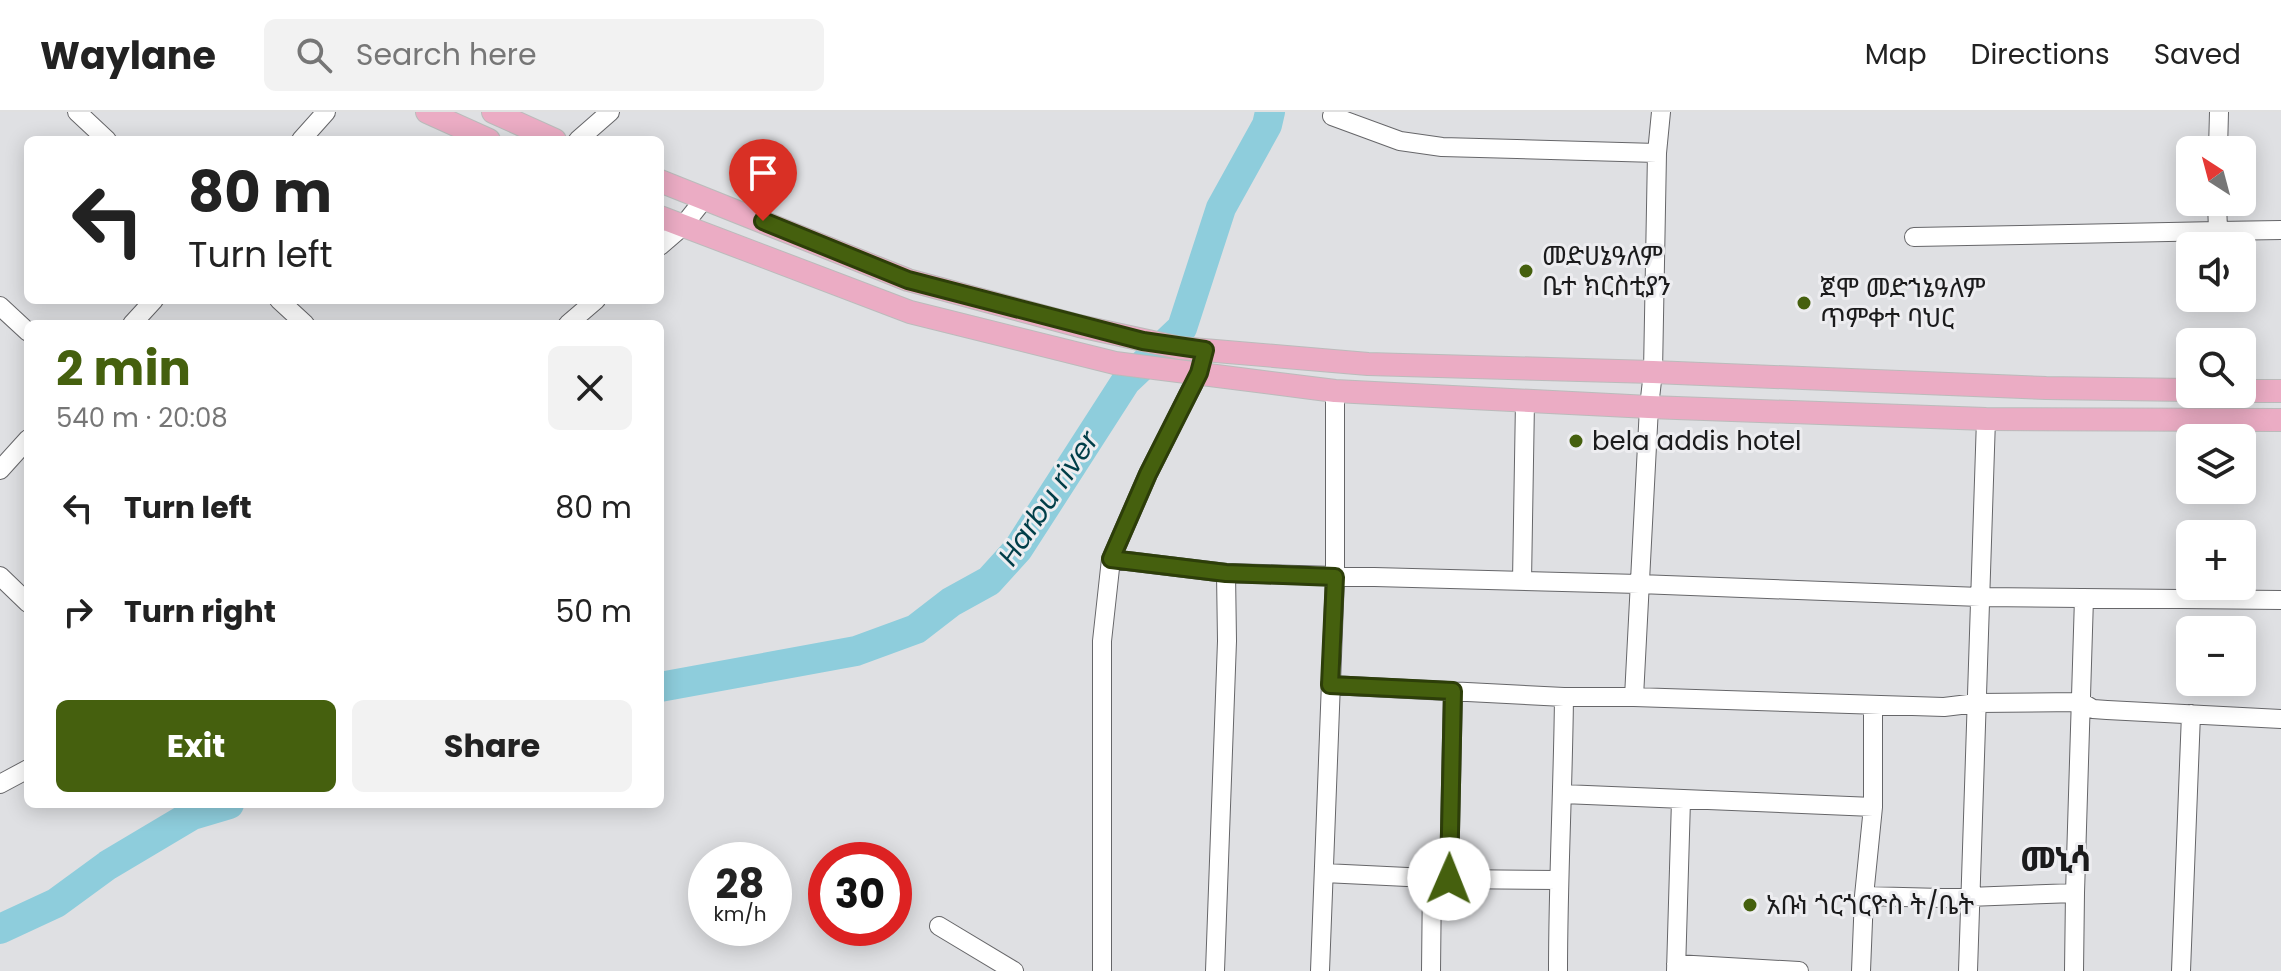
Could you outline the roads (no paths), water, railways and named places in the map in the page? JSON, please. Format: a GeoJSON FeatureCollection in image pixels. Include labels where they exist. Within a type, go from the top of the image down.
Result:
{"type":"FeatureCollection","features":[{"type":"Feature","properties":{"kind":"main road"},"geometry":{"type":"LineString","coordinates":[[427,112],[480,136]]}},
{"type":"Feature","properties":{"kind":"main road"},"geometry":{"type":"LineString","coordinates":[[493,112],[546,136]]}},
{"type":"Feature","properties":{"kind":"main road"},"geometry":{"type":"LineString","coordinates":[[664,183],[908,280],[1180,348],[1368,364],[2176,390]]}},
{"type":"Feature","properties":{"kind":"main road"},"geometry":{"type":"LineString","coordinates":[[664,219],[910,312],[1115,363],[1147,368],[1335,391],[1649,407],[1986,419],[2281,420]]}},
{"type":"Feature","properties":{"kind":"main road"},"geometry":{"type":"LineString","coordinates":[[2256,391],[2281,391]]}},
{"type":"Feature","properties":{"kind":"street"},"geometry":{"type":"LineString","coordinates":[[77,112],[103,136]]}},
{"type":"Feature","properties":{"kind":"street"},"geometry":{"type":"LineString","coordinates":[[305,136],[326,112]]}},
{"type":"Feature","properties":{"kind":"street"},"geometry":{"type":"LineString","coordinates":[[583,136],[610,112]]}},
{"type":"Feature","properties":{"kind":"street"},"geometry":{"type":"LineString","coordinates":[[1634,697],[1653,372],[1657,153],[1661,112]]}},
{"type":"Feature","properties":{"kind":"street"},"geometry":{"type":"LineString","coordinates":[[2218,136],[2219,112]]}},
{"type":"Feature","properties":{"kind":"street"},"geometry":{"type":"LineString","coordinates":[[1332,116],[1400,141],[1442,147],[1657,153]]}},
{"type":"Feature","properties":{"kind":"street"},"geometry":{"type":"LineString","coordinates":[[664,243],[682,227],[705,198]]}},
{"type":"Feature","properties":{"kind":"street"},"geometry":{"type":"LineString","coordinates":[[2217,216],[2218,231]]}},
{"type":"Feature","properties":{"kind":"street"},"geometry":{"type":"LineString","coordinates":[[1914,237],[2281,230]]}},
{"type":"Feature","properties":{"kind":"street"},"geometry":{"type":"LineString","coordinates":[[136,320],[150,304]]}},
{"type":"Feature","properties":{"kind":"street"},"geometry":{"type":"LineString","coordinates":[[283,304],[301,320]]}},
{"type":"Feature","properties":{"kind":"street"},"geometry":{"type":"LineString","coordinates":[[573,320],[591,304]]}},
{"type":"Feature","properties":{"kind":"street"},"geometry":{"type":"LineString","coordinates":[[0,306],[24,328]]}},
{"type":"Feature","properties":{"kind":"street"},"geometry":{"type":"LineString","coordinates":[[1102,971],[1102,641],[1111,559],[1148,474],[1199,373],[1205,350]]}},
{"type":"Feature","properties":{"kind":"street"},"geometry":{"type":"LineString","coordinates":[[1320,971],[1335,577],[1335,391]]}},
{"type":"Feature","properties":{"kind":"street"},"geometry":{"type":"LineString","coordinates":[[1522,581],[1525,401]]}},
{"type":"Feature","properties":{"kind":"street"},"geometry":{"type":"LineString","coordinates":[[1968,971],[1986,419]]}},
{"type":"Feature","properties":{"kind":"street"},"geometry":{"type":"LineString","coordinates":[[0,470],[24,443]]}},
{"type":"Feature","properties":{"kind":"street"},"geometry":{"type":"LineString","coordinates":[[1111,559],[1226,573],[1335,577],[1639,584],[1980,597],[2281,600]]}},
{"type":"Feature","properties":{"kind":"street"},"geometry":{"type":"LineString","coordinates":[[1215,971],[1227,641],[1226,573]]}},
{"type":"Feature","properties":{"kind":"street"},"geometry":{"type":"LineString","coordinates":[[0,576],[24,599]]}},
{"type":"Feature","properties":{"kind":"street"},"geometry":{"type":"LineString","coordinates":[[2074,971],[2084,598]]}},
{"type":"Feature","properties":{"kind":"street"},"geometry":{"type":"LineString","coordinates":[[1330,685],[1564,697],[1944,707],[1977,703],[2081,702],[2093,709],[2281,719]]}},
{"type":"Feature","properties":{"kind":"street"},"geometry":{"type":"LineString","coordinates":[[1431,971],[1441,878],[1453,691]]}},
{"type":"Feature","properties":{"kind":"street"},"geometry":{"type":"LineString","coordinates":[[1558,971],[1564,697]]}},
{"type":"Feature","properties":{"kind":"street"},"geometry":{"type":"LineString","coordinates":[[1861,971],[1864,896],[1873,807],[1873,705]]}},
{"type":"Feature","properties":{"kind":"street"},"geometry":{"type":"LineString","coordinates":[[2181,971],[2191,714]]}},
{"type":"Feature","properties":{"kind":"street"},"geometry":{"type":"LineString","coordinates":[[0,784],[24,771]]}},
{"type":"Feature","properties":{"kind":"street"},"geometry":{"type":"LineString","coordinates":[[1563,794],[1873,807]]}},
{"type":"Feature","properties":{"kind":"street"},"geometry":{"type":"LineString","coordinates":[[1681,800],[1676,968],[1799,971]]}},
{"type":"Feature","properties":{"kind":"street"},"geometry":{"type":"LineString","coordinates":[[1324,873],[1558,880]]}},
{"type":"Feature","properties":{"kind":"street"},"geometry":{"type":"LineString","coordinates":[[1864,896],[2075,893]]}},
{"type":"Feature","properties":{"kind":"street"},"geometry":{"type":"LineString","coordinates":[[939,926],[1014,971]]}},
{"type":"Feature","properties":{"kind":"waterway","name":"Harbu river"},"geometry":{"type":"LineString","coordinates":[[664,686],[856,651],[916,629],[951,602],[989,581],[1018,549],[1126,381],[1182,328],[1221,208],[1267,125],[1270,112]]}},
{"type":"Feature","properties":{"kind":"waterway","name":"Harbu river"},"geometry":{"type":"LineString","coordinates":[[0,929],[56,903],[108,865],[192,815],[216,808]]}},
{"type":"Feature","properties":{"kind":"place","name":"መድሀኔዓለም ቤተ ክርስቲያን"},"geometry":{"type":"Point","coordinates":[1526,271]}},
{"type":"Feature","properties":{"kind":"place","name":"ጀሞ መድኀኔዓለም ጥምቀተ ባህር"},"geometry":{"type":"Point","coordinates":[1804,303]}},
{"type":"Feature","properties":{"kind":"place","name":"bela addis hotel"},"geometry":{"type":"Point","coordinates":[1576,441]}},
{"type":"Feature","properties":{"kind":"place","name":"አቡነ ጎርጎርዮስ ት/ቤት"},"geometry":{"type":"Point","coordinates":[1750,905]}},
{"type":"Feature","properties":{"kind":"district","name":"መኒሳ"},"geometry":{"type":"Point","coordinates":[2056,859]}}]}
